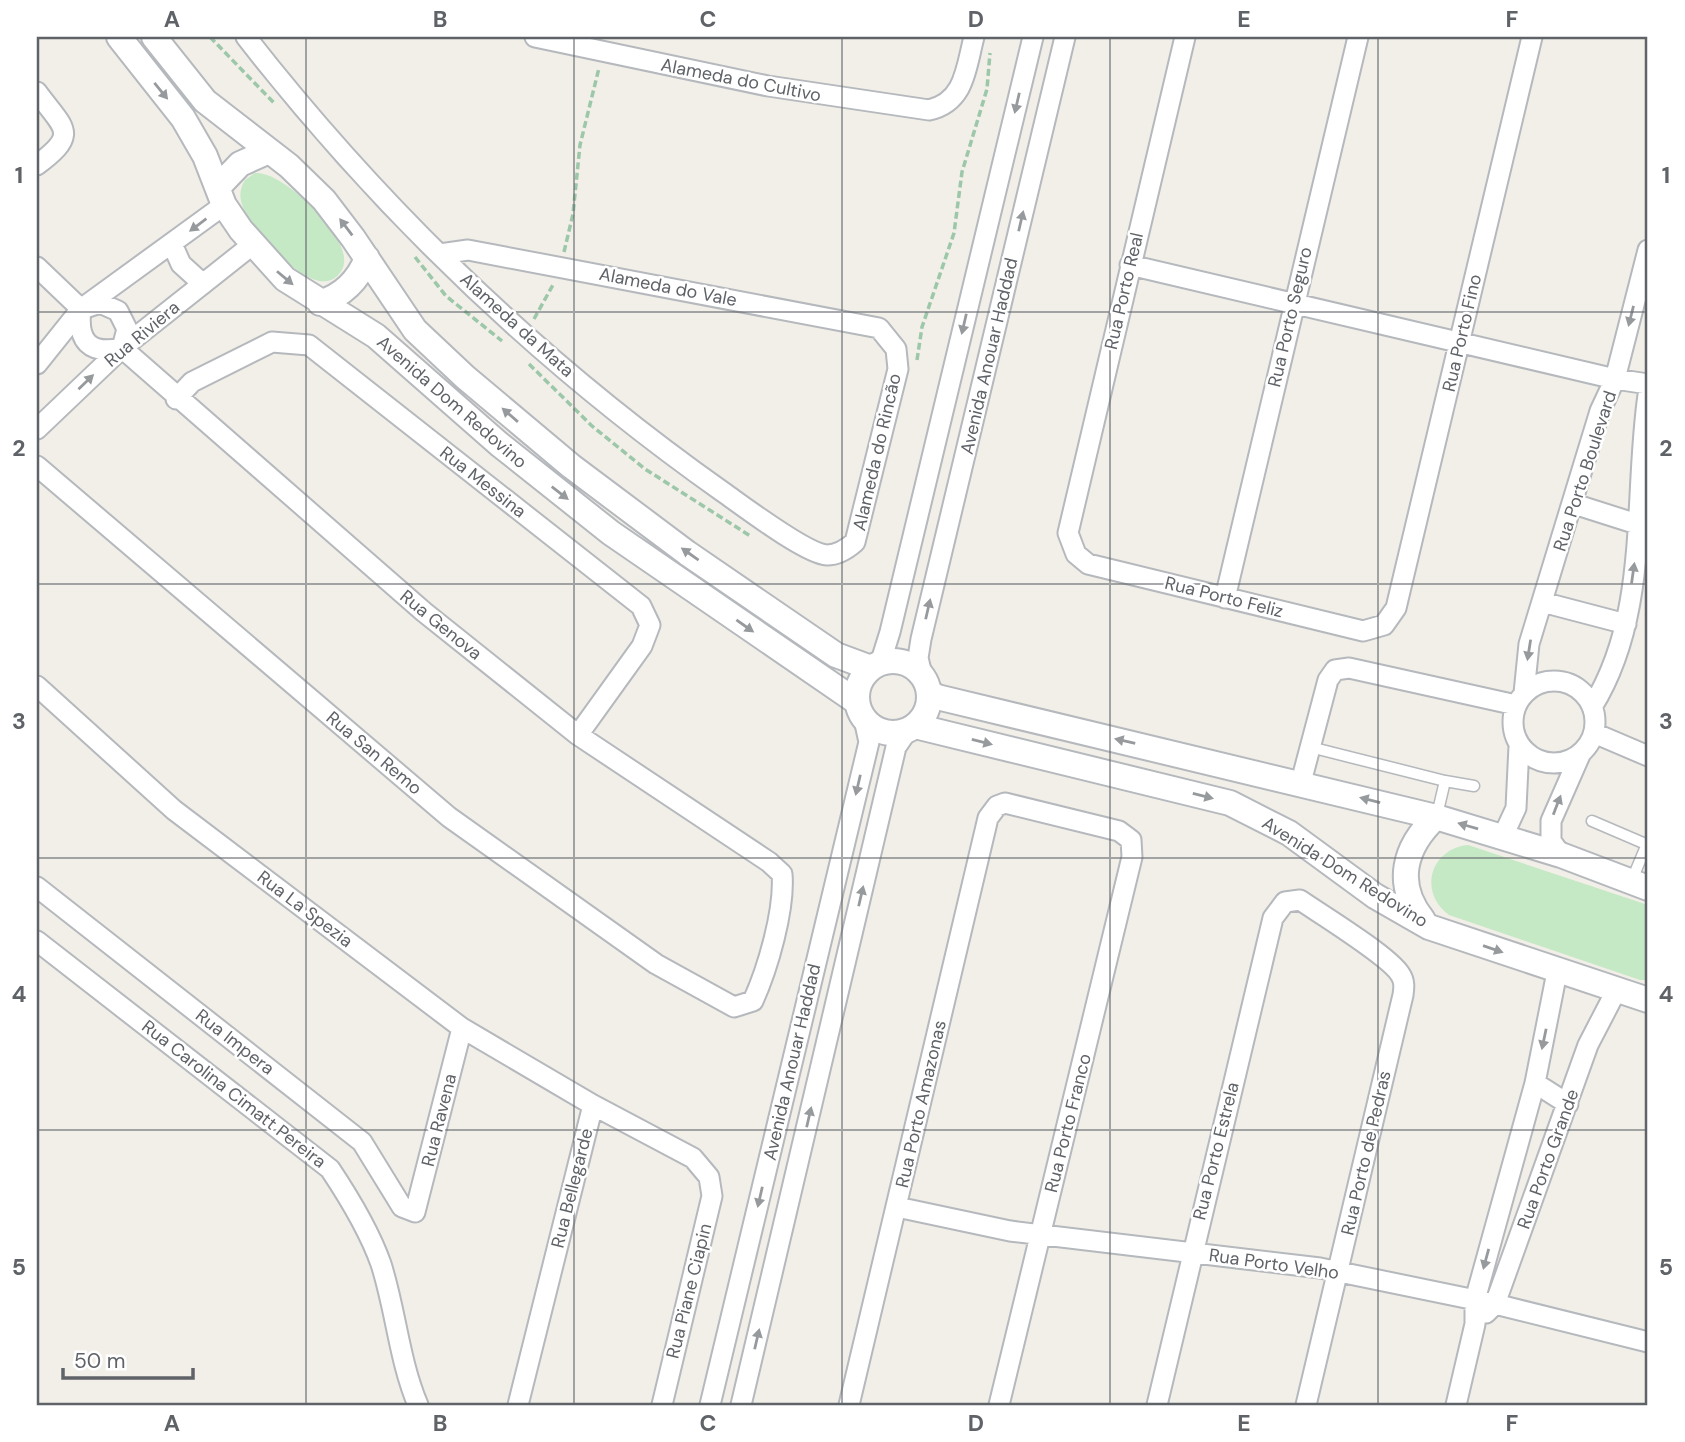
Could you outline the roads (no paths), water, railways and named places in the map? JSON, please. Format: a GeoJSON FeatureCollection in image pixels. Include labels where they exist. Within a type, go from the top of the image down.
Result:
{"type":"FeatureCollection","features":[{"type":"Feature","properties":{"kind":"street","name":"Avenida Dom Redovino"},"geometry":{"type":"LineString","coordinates":[[119,37],[183,118],[221,196],[252,245],[285,279],[320,303],[357,323],[395,351],[499,444],[611,533],[861,710],[879,731],[911,728],[1230,803],[1289,833],[1375,896],[1429,927],[1648,1000]]}},
{"type":"Feature","properties":{"kind":"street","name":"Avenida Dom Redovino"},"geometry":{"type":"LineString","coordinates":[[154,37],[205,100],[269,151],[324,200],[415,330],[571,466],[687,553],[836,655],[875,666],[907,664],[937,697],[1301,782],[1437,817],[1561,855],[1639,885]]}},
{"type":"Feature","properties":{"kind":"street","name":"Alameda da Mata"},"geometry":{"type":"LineString","coordinates":[[246,37],[345,154],[440,254],[525,335],[628,422],[732,498],[809,548],[819,553],[835,554]]}},
{"type":"Feature","properties":{"kind":"street","name":"Alameda do Cultivo"},"geometry":{"type":"LineString","coordinates":[[535,37],[602,54],[844,99],[920,110],[947,104],[961,88],[974,37]]}},
{"type":"Feature","properties":{"kind":"street","name":"Avenida Anouar Haddad"},"geometry":{"type":"LineString","coordinates":[[875,666],[894,619],[1033,37]]}},
{"type":"Feature","properties":{"kind":"street","name":"Avenida Anouar Haddad"},"geometry":{"type":"LineString","coordinates":[[926,684],[918,658],[921,639],[1065,37]]}},
{"type":"Feature","properties":{"kind":"street","name":"Rua Porto Real"},"geometry":{"type":"LineString","coordinates":[[1072,546],[1068,533],[1072,511],[1185,37]]}},
{"type":"Feature","properties":{"kind":"street","name":"Rua Porto Seguro"},"geometry":{"type":"LineString","coordinates":[[1225,598],[1358,37]]}},
{"type":"Feature","properties":{"kind":"street","name":"Rua Porto Fino"},"geometry":{"type":"LineString","coordinates":[[1384,625],[1396,608],[1532,37]]}},
{"type":"Feature","properties":{"kind":"street"},"geometry":{"type":"LineString","coordinates":[[37,92],[64,129],[64,140],[59,149],[37,165]]}},
{"type":"Feature","properties":{"kind":"street"},"geometry":{"type":"LineString","coordinates":[[37,364],[81,309],[172,244],[221,196],[240,164],[269,151]]}},
{"type":"Feature","properties":{"kind":"street"},"geometry":{"type":"LineString","coordinates":[[172,244],[181,264],[203,284]]}},
{"type":"Feature","properties":{"kind":"street","name":"Rua Riviera"},"geometry":{"type":"LineString","coordinates":[[37,429],[122,348],[252,245]]}},
{"type":"Feature","properties":{"kind":"street","name":"Alameda do Vale"},"geometry":{"type":"LineString","coordinates":[[440,254],[468,250],[879,328],[892,341]]}},
{"type":"Feature","properties":{"kind":"street","name":"Rua Porto Boulevard"},"geometry":{"type":"LineString","coordinates":[[1520,699],[1530,644],[1600,411],[1615,379],[1648,250]]}},
{"type":"Feature","properties":{"kind":"street"},"geometry":{"type":"LineString","coordinates":[[320,303],[337,296],[352,284],[367,258]]}},
{"type":"Feature","properties":{"kind":"street"},"geometry":{"type":"LineString","coordinates":[[1130,265],[1615,379],[1648,384]]}},
{"type":"Feature","properties":{"kind":"street"},"geometry":{"type":"LineString","coordinates":[[37,267],[81,309]]}},
{"type":"Feature","properties":{"kind":"street"},"geometry":{"type":"LineString","coordinates":[[100,303],[118,311],[127,329],[122,348],[104,352],[88,344],[79,328],[81,309],[100,303]]}},
{"type":"Feature","properties":{"kind":"street","name":"Alameda do Rincão"},"geometry":{"type":"LineString","coordinates":[[835,554],[849,547],[859,535],[898,369],[892,341]]}},
{"type":"Feature","properties":{"kind":"street","name":"Rua Messina"},"geometry":{"type":"LineString","coordinates":[[176,398],[192,383],[272,342],[309,345],[641,606],[650,625],[642,646],[578,735]]}},
{"type":"Feature","properties":{"kind":"street","name":"Rua Genova"},"geometry":{"type":"LineString","coordinates":[[122,348],[176,398],[424,612],[578,735],[769,862],[782,874]]}},
{"type":"Feature","properties":{"kind":"street"},"geometry":{"type":"LineString","coordinates":[[1592,707],[1610,679],[1626,624],[1640,525],[1643,433],[1648,395]]}},
{"type":"Feature","properties":{"kind":"street","name":"Rua San Remo"},"geometry":{"type":"LineString","coordinates":[[37,467],[449,817],[656,964],[734,1007],[753,1001],[760,985],[784,892],[782,874]]}},
{"type":"Feature","properties":{"kind":"street"},"geometry":{"type":"LineString","coordinates":[[1574,504],[1640,525]]}},
{"type":"Feature","properties":{"kind":"street","name":"Rua Porto Feliz"},"geometry":{"type":"LineString","coordinates":[[1072,546],[1088,564],[1363,631],[1384,625]]}},
{"type":"Feature","properties":{"kind":"street"},"geometry":{"type":"LineString","coordinates":[[1542,602],[1626,624]]}},
{"type":"Feature","properties":{"kind":"street"},"geometry":{"type":"LineString","coordinates":[[861,710],[860,683],[875,666]]}},
{"type":"Feature","properties":{"kind":"street"},"geometry":{"type":"LineString","coordinates":[[1301,782],[1328,680],[1335,670],[1349,668],[1520,699]]}},
{"type":"Feature","properties":{"kind":"street"},"geometry":{"type":"LineString","coordinates":[[1503,836],[1516,807],[1519,746],[1513,733],[1512,719],[1520,699],[1542,683],[1564,682],[1586,696],[1592,707],[1594,733],[1580,755],[1551,821],[1551,841],[1561,855]]}},
{"type":"Feature","properties":{"kind":"street"},"geometry":{"type":"LineString","coordinates":[[911,728],[927,711],[926,684]]}},
{"type":"Feature","properties":{"kind":"street","name":"Rua La Spezia"},"geometry":{"type":"LineString","coordinates":[[37,686],[174,810],[462,1028],[593,1105]]}},
{"type":"Feature","properties":{"kind":"street","name":"Avenida Anouar Haddad"},"geometry":{"type":"LineString","coordinates":[[710,1405],[869,742],[861,710]]}},
{"type":"Feature","properties":{"kind":"street","name":"Avenida Anouar Haddad"},"geometry":{"type":"LineString","coordinates":[[741,1405],[896,747],[911,728]]}},
{"type":"Feature","properties":{"kind":"street"},"geometry":{"type":"LineString","coordinates":[[1594,733],[1648,756]]}},
{"type":"Feature","properties":{"kind":"street"},"geometry":{"type":"LineString","coordinates":[[1519,746],[1542,762],[1555,764],[1580,755]]}},
{"type":"Feature","properties":{"kind":"street","name":"Rua Porto Franco"},"geometry":{"type":"LineString","coordinates":[[997,806],[1005,803],[1119,831],[1131,840],[1132,857],[999,1405]]}},
{"type":"Feature","properties":{"kind":"street","name":"Rua Porto Amazonas"},"geometry":{"type":"LineString","coordinates":[[849,1405],[988,818],[997,806]]}},
{"type":"Feature","properties":{"kind":"street"},"geometry":{"type":"LineString","coordinates":[[1429,927],[1406,895],[1406,875],[1409,854],[1424,829],[1437,817]]}},
{"type":"Feature","properties":{"kind":"street","name":"Rua Impera"},"geometry":{"type":"LineString","coordinates":[[37,887],[362,1142],[402,1207],[415,1212]]}},
{"type":"Feature","properties":{"kind":"street","name":"Rua Porto de Pedras"},"geometry":{"type":"LineString","coordinates":[[1285,902],[1300,900],[1399,972],[1404,981],[1403,995],[1306,1405]]}},
{"type":"Feature","properties":{"kind":"street","name":"Rua Porto Estrela"},"geometry":{"type":"LineString","coordinates":[[1157,1405],[1191,1253],[1273,918],[1285,902]]}},
{"type":"Feature","properties":{"kind":"street","name":"Rua Carolina Cimatt Pereira"},"geometry":{"type":"LineString","coordinates":[[37,941],[330,1169],[356,1208],[380,1264],[408,1382],[418,1405]]}},
{"type":"Feature","properties":{"kind":"street","name":"Rua Porto Grande"},"geometry":{"type":"LineString","coordinates":[[1456,1405],[1475,1324],[1475,1300],[1535,1083],[1558,972]]}},
{"type":"Feature","properties":{"kind":"street","name":"Rua Porto Grande"},"geometry":{"type":"LineString","coordinates":[[1475,1324],[1495,1304],[1588,1045],[1616,991]]}},
{"type":"Feature","properties":{"kind":"street","name":"Rua Ravena"},"geometry":{"type":"LineString","coordinates":[[415,1212],[462,1028]]}},
{"type":"Feature","properties":{"kind":"street"},"geometry":{"type":"LineString","coordinates":[[1535,1083],[1568,1104]]}},
{"type":"Feature","properties":{"kind":"street","name":"Rua Bellegarde"},"geometry":{"type":"LineString","coordinates":[[518,1405],[593,1105],[694,1158],[709,1177]]}},
{"type":"Feature","properties":{"kind":"street","name":"Rua Piane Ciapin"},"geometry":{"type":"LineString","coordinates":[[662,1405],[712,1196],[709,1177]]}},
{"type":"Feature","properties":{"kind":"street","name":"Rua Porto Velho"},"geometry":{"type":"LineString","coordinates":[[897,1207],[1040,1235],[1338,1272],[1495,1304],[1648,1342]]}},
{"type":"Feature","properties":{"kind":"lane"},"geometry":{"type":"LineString","coordinates":[[1310,747],[1474,786]]}},
{"type":"Feature","properties":{"kind":"lane"},"geometry":{"type":"LineString","coordinates":[[1437,817],[1445,780]]}},
{"type":"Feature","properties":{"kind":"lane"},"geometry":{"type":"LineString","coordinates":[[1592,821],[1648,845],[1639,885]]}}]}
